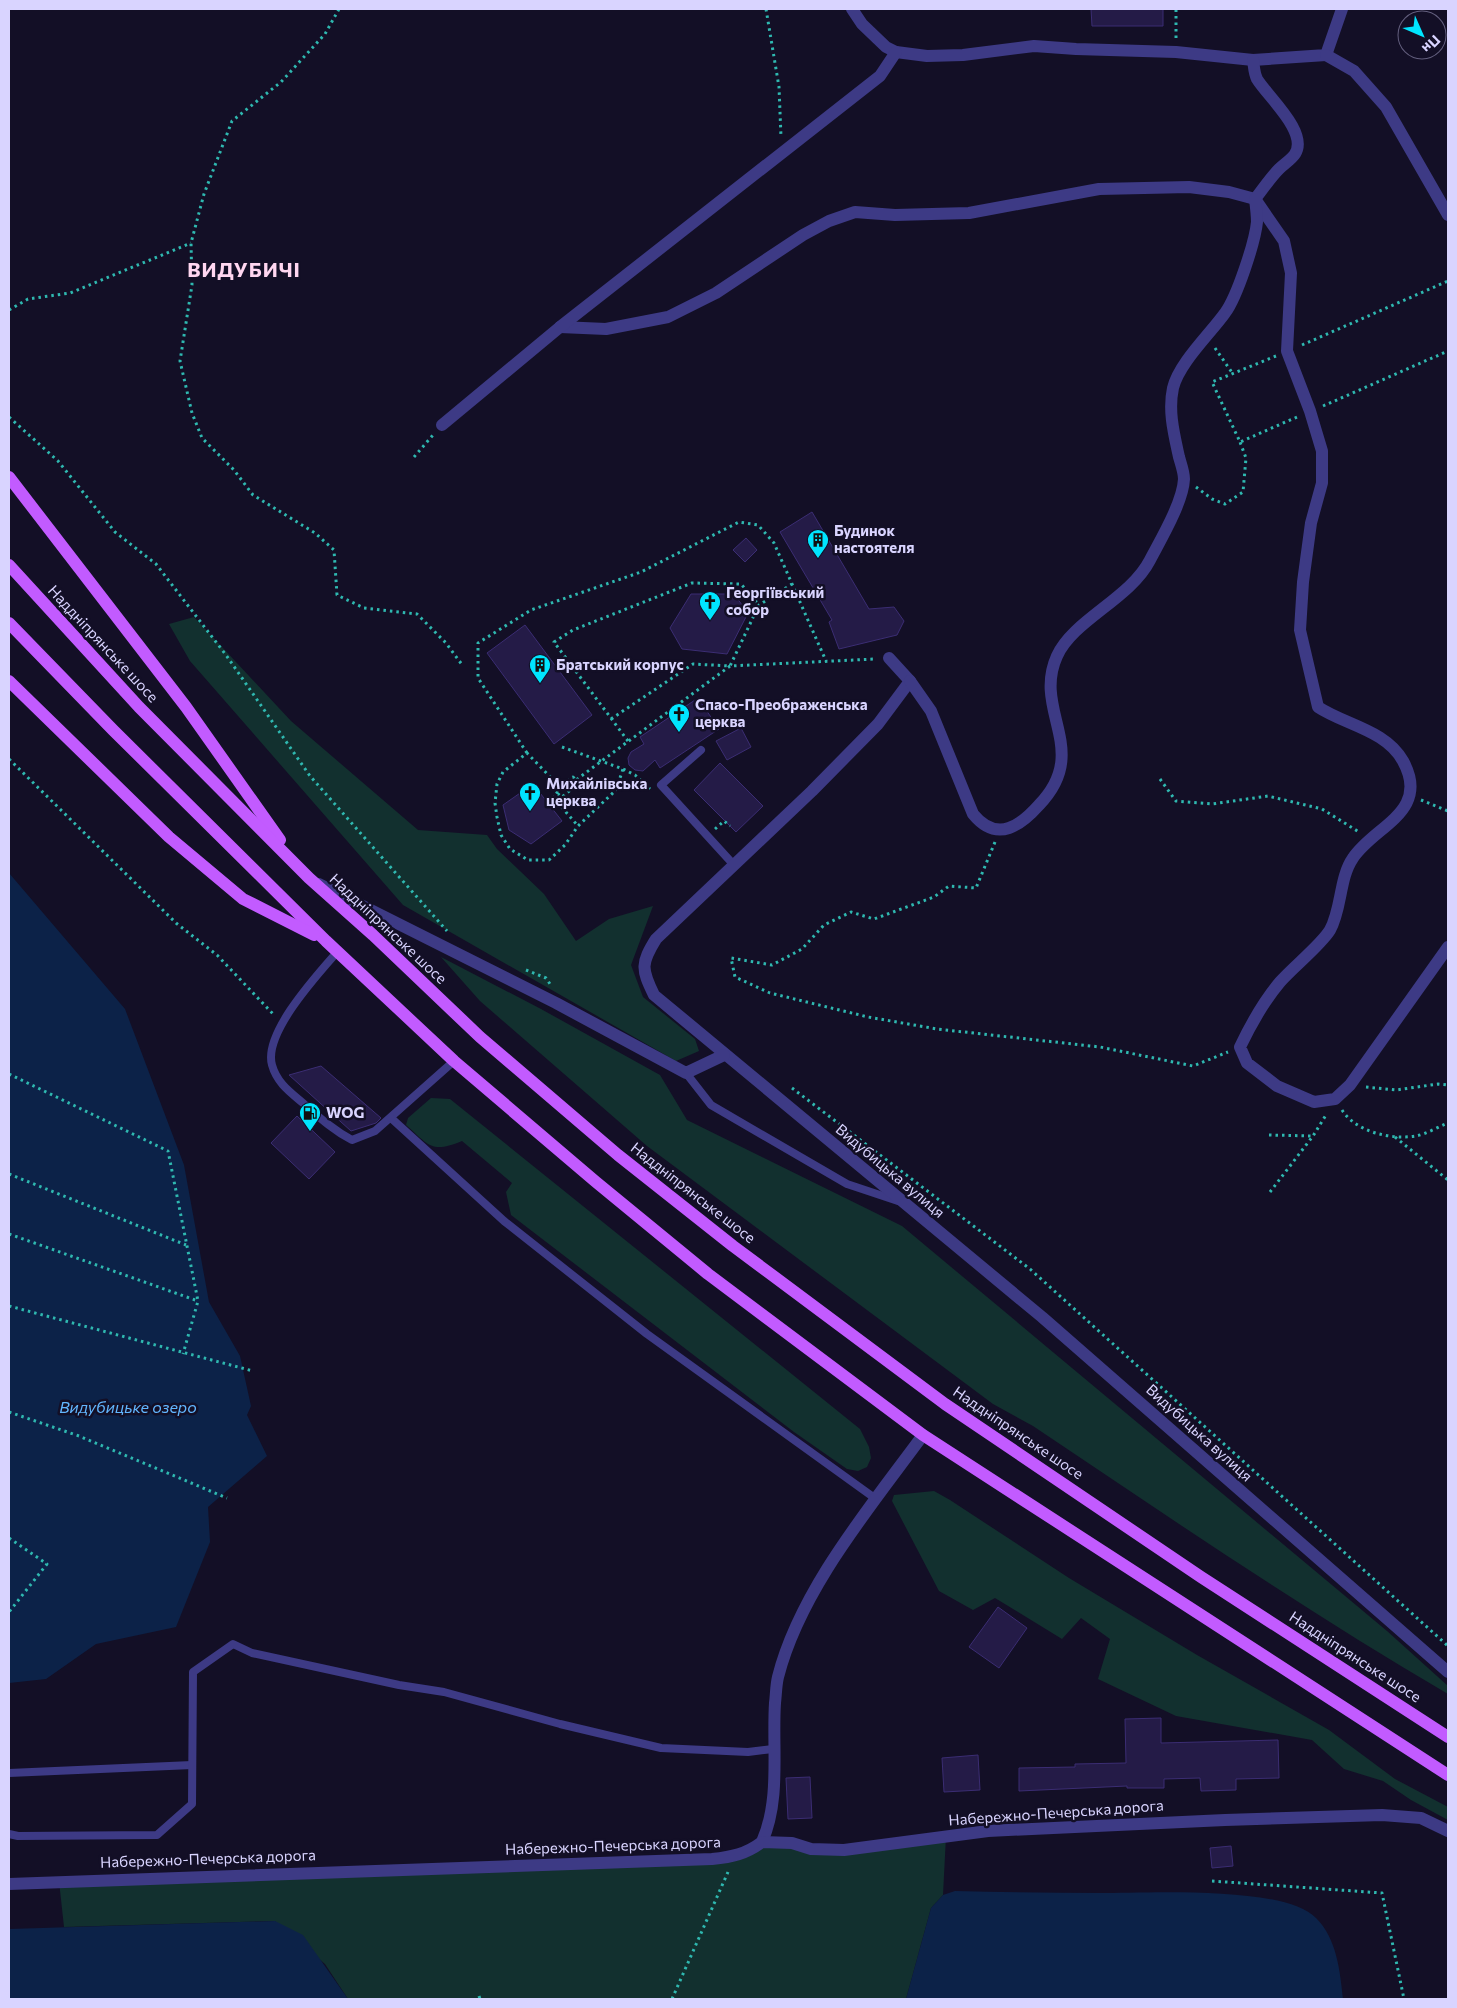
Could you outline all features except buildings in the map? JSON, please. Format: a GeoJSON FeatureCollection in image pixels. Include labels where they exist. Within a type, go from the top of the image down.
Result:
{"type":"FeatureCollection","features":[{"type":"Feature","properties":{"kind":"main road"},"geometry":{"type":"LineString","coordinates":[[9,477],[186,707],[300,869]]}},
{"type":"Feature","properties":{"kind":"main road","name":"Наддніпрянське шосе"},"geometry":{"type":"LineString","coordinates":[[9,565],[139,707],[309,878],[373,935],[480,1037],[618,1155],[740,1251],[945,1404],[1201,1577],[1448,1736]]}},
{"type":"Feature","properties":{"kind":"main road"},"geometry":{"type":"LineString","coordinates":[[9,623],[113,730],[326,941],[338,950],[454,1061],[708,1274],[923,1435],[1448,1775]]}},
{"type":"Feature","properties":{"kind":"main road"},"geometry":{"type":"LineString","coordinates":[[9,681],[168,837],[242,899],[326,941]]}},
{"type":"Feature","properties":{"kind":"street"},"geometry":{"type":"LineString","coordinates":[[852,9],[862,24],[878,40],[896,52],[928,56],[1034,46],[1076,50],[1176,52],[1253,60],[1326,56],[1354,71],[1386,107],[1448,215]]}},
{"type":"Feature","properties":{"kind":"street"},"geometry":{"type":"LineString","coordinates":[[1326,56],[1342,9]]}},
{"type":"Feature","properties":{"kind":"street"},"geometry":{"type":"LineString","coordinates":[[442,425],[560,327],[880,76],[896,52]]}},
{"type":"Feature","properties":{"kind":"street"},"geometry":{"type":"LineString","coordinates":[[888,658],[910,681],[931,711],[973,814],[982,824],[1000,830],[1023,821],[1055,787],[1061,766],[1063,748],[1050,685],[1056,657],[1063,646],[1112,603],[1149,563],[1181,495],[1184,478],[1171,420],[1173,387],[1190,356],[1227,311],[1243,272],[1257,223],[1255,199],[1277,171],[1296,153],[1298,144],[1295,132],[1285,113],[1267,95],[1256,76],[1253,60]]}},
{"type":"Feature","properties":{"kind":"street"},"geometry":{"type":"LineString","coordinates":[[560,327],[606,329],[668,317],[716,293],[803,235],[829,221],[855,212],[895,214],[968,213],[1099,189],[1189,187],[1229,192],[1255,199],[1284,241],[1291,273],[1287,351],[1310,411],[1322,451],[1322,483],[1311,523],[1303,582],[1300,630],[1318,707],[1334,718],[1379,736],[1402,760],[1410,784],[1406,806],[1382,832],[1363,844],[1351,860],[1330,930],[1279,983],[1252,1023],[1240,1046],[1247,1063],[1277,1086],[1314,1102],[1335,1099],[1350,1085],[1448,947]]}},
{"type":"Feature","properties":{"kind":"street","name":"Видубицька вулиця"},"geometry":{"type":"LineString","coordinates":[[910,681],[878,724],[812,791],[656,939],[644,958],[644,975],[654,995],[1042,1317],[1448,1672]]}},
{"type":"Feature","properties":{"kind":"street"},"geometry":{"type":"LineString","coordinates":[[309,878],[556,1003],[686,1073],[724,1055]]}},
{"type":"Feature","properties":{"kind":"street"},"geometry":{"type":"LineString","coordinates":[[762,1842],[769,1826],[773,1796],[773,1749],[777,1678],[794,1630],[819,1582],[923,1435]]}},
{"type":"Feature","properties":{"kind":"street","name":"Набережно-Печерська дорога"},"geometry":{"type":"LineString","coordinates":[[9,1884],[734,1857],[762,1842],[792,1843],[811,1849],[844,1850],[988,1831],[1225,1820],[1382,1816],[1421,1818],[1448,1831]]}},
{"type":"Feature","properties":{"kind":"lane"},"geometry":{"type":"LineString","coordinates":[[701,750],[661,785],[733,864]]}},
{"type":"Feature","properties":{"kind":"lane"},"geometry":{"type":"LineString","coordinates":[[338,950],[309,984],[283,1024],[273,1046],[272,1064],[280,1082],[334,1131],[352,1140],[375,1131],[454,1061]]}},
{"type":"Feature","properties":{"kind":"lane"},"geometry":{"type":"LineString","coordinates":[[686,1073],[711,1105],[847,1184],[902,1202]]}},
{"type":"Feature","properties":{"kind":"lane"},"geometry":{"type":"LineString","coordinates":[[391,1118],[504,1221],[640,1328],[876,1499]]}},
{"type":"Feature","properties":{"kind":"lane"},"geometry":{"type":"LineString","coordinates":[[9,1834],[18,1836],[157,1834],[192,1804],[193,1672],[232,1644],[252,1653],[399,1685],[444,1692],[560,1724],[661,1748],[748,1752],[773,1749]]}},
{"type":"Feature","properties":{"kind":"lane"},"geometry":{"type":"LineString","coordinates":[[9,1773],[192,1765]]}},
{"type":"Feature","properties":{"kind":"path"},"geometry":{"type":"LineString","coordinates":[[339,9],[324,34],[281,82],[232,121],[204,194],[192,243],[192,285],[180,361],[192,414],[202,438],[234,470],[253,495],[315,533],[334,550],[337,595],[364,608],[417,614],[446,643],[463,666]]}},
{"type":"Feature","properties":{"kind":"path"},"geometry":{"type":"LineString","coordinates":[[766,9],[779,87],[781,118],[780,155]]}},
{"type":"Feature","properties":{"kind":"path"},"geometry":{"type":"LineString","coordinates":[[1176,9],[1176,52]]}},
{"type":"Feature","properties":{"kind":"path"},"geometry":{"type":"LineString","coordinates":[[9,310],[28,299],[70,293],[192,243]]}},
{"type":"Feature","properties":{"kind":"path"},"geometry":{"type":"LineString","coordinates":[[1212,382],[1448,281]]}},
{"type":"Feature","properties":{"kind":"path"},"geometry":{"type":"LineString","coordinates":[[1217,350],[1233,374]]}},
{"type":"Feature","properties":{"kind":"path"},"geometry":{"type":"LineString","coordinates":[[9,417],[58,461],[115,532],[156,564],[226,655],[310,776],[450,933]]}},
{"type":"Feature","properties":{"kind":"path"},"geometry":{"type":"LineString","coordinates":[[414,457],[442,425]]}},
{"type":"Feature","properties":{"kind":"path"},"geometry":{"type":"LineString","coordinates":[[1184,478],[1212,499],[1225,504],[1243,492],[1246,458],[1240,442]]}},
{"type":"Feature","properties":{"kind":"path"},"geometry":{"type":"LineString","coordinates":[[560,787],[526,753],[478,678],[478,644],[531,610],[641,572],[739,522],[758,525],[774,543],[826,662]]}},
{"type":"Feature","properties":{"kind":"path"},"geometry":{"type":"LineString","coordinates":[[628,741],[554,642],[573,630],[692,584],[741,584],[759,605]]}},
{"type":"Feature","properties":{"kind":"path"},"geometry":{"type":"LineString","coordinates":[[576,780],[730,666],[759,605],[792,584]]}},
{"type":"Feature","properties":{"kind":"path"},"geometry":{"type":"LineString","coordinates":[[611,719],[693,664],[730,666],[888,658]]}},
{"type":"Feature","properties":{"kind":"path"},"geometry":{"type":"LineString","coordinates":[[562,747],[635,775],[653,791]]}},
{"type":"Feature","properties":{"kind":"path"},"geometry":{"type":"LineString","coordinates":[[526,753],[503,772],[497,784],[495,803],[501,835],[510,849],[528,860],[549,860],[565,845],[578,826],[616,790],[622,769]]}},
{"type":"Feature","properties":{"kind":"path"},"geometry":{"type":"LineString","coordinates":[[9,758],[176,923],[217,955],[283,1024]]}},
{"type":"Feature","properties":{"kind":"path"},"geometry":{"type":"LineString","coordinates":[[573,777],[576,780],[579,783],[562,797],[555,791],[573,777]]}},
{"type":"Feature","properties":{"kind":"path"},"geometry":{"type":"LineString","coordinates":[[1160,779],[1176,801],[1212,804],[1268,796],[1322,809],[1371,839]]}},
{"type":"Feature","properties":{"kind":"path"},"geometry":{"type":"LineString","coordinates":[[547,802],[558,794]]}},
{"type":"Feature","properties":{"kind":"path"},"geometry":{"type":"LineString","coordinates":[[1408,796],[1448,811]]}},
{"type":"Feature","properties":{"kind":"path"},"geometry":{"type":"LineString","coordinates":[[553,797],[578,826]]}},
{"type":"Feature","properties":{"kind":"path"},"geometry":{"type":"LineString","coordinates":[[707,837],[724,821],[730,826]]}},
{"type":"Feature","properties":{"kind":"path"},"geometry":{"type":"LineString","coordinates":[[1000,830],[976,888],[949,886],[934,897],[874,919],[851,912],[824,925],[802,949],[772,965],[731,958],[735,977],[770,993],[868,1017],[937,1029],[1100,1048],[1193,1066],[1240,1046]]}},
{"type":"Feature","properties":{"kind":"path"},"geometry":{"type":"LineString","coordinates":[[519,967],[546,978],[559,996],[556,1003]]}},
{"type":"Feature","properties":{"kind":"path"},"geometry":{"type":"LineString","coordinates":[[9,1074],[168,1151],[198,1301],[183,1354]]}},
{"type":"Feature","properties":{"kind":"path"},"geometry":{"type":"LineString","coordinates":[[783,1084],[791,1088],[1030,1269],[1448,1646]]}},
{"type":"Feature","properties":{"kind":"path"},"geometry":{"type":"LineString","coordinates":[[1350,1085],[1396,1090],[1438,1084],[1448,1085]]}},
{"type":"Feature","properties":{"kind":"path"},"geometry":{"type":"LineString","coordinates":[[1270,1192],[1313,1136],[1335,1099],[1347,1118],[1367,1130],[1394,1137],[1416,1136],[1448,1123]]}},
{"type":"Feature","properties":{"kind":"path"},"geometry":{"type":"LineString","coordinates":[[1269,1134],[1313,1136]]}},
{"type":"Feature","properties":{"kind":"path"},"geometry":{"type":"LineString","coordinates":[[1394,1137],[1448,1180]]}},
{"type":"Feature","properties":{"kind":"path"},"geometry":{"type":"LineString","coordinates":[[9,1174],[186,1245]]}},
{"type":"Feature","properties":{"kind":"path"},"geometry":{"type":"LineString","coordinates":[[9,1234],[198,1301]]}},
{"type":"Feature","properties":{"kind":"path"},"geometry":{"type":"LineString","coordinates":[[9,1306],[183,1354],[253,1371]]}},
{"type":"Feature","properties":{"kind":"path"},"geometry":{"type":"LineString","coordinates":[[9,1412],[79,1436],[228,1498]]}},
{"type":"Feature","properties":{"kind":"path"},"geometry":{"type":"LineString","coordinates":[[9,1538],[47,1564],[9,1610]]}},
{"type":"Feature","properties":{"kind":"path"},"geometry":{"type":"LineString","coordinates":[[672,1999],[734,1857]]}},
{"type":"Feature","properties":{"kind":"path"},"geometry":{"type":"LineString","coordinates":[[1212,1881],[1382,1893],[1404,1999]]}},
{"type":"Feature","properties":{"kind":"green space"},"geometry":{"type":"Polygon","coordinates":[[[194,617],[291,721],[418,830],[487,835],[497,849],[544,894],[576,941],[609,919],[653,906],[631,965],[643,997],[695,1039],[699,1051],[676,1061],[403,905],[190,661],[169,624],[194,617]]]}},
{"type":"Feature","properties":{"kind":"green space"},"geometry":{"type":"Polygon","coordinates":[[[441,957],[541,1009],[660,1075],[687,1120],[902,1226],[1387,1631],[1448,1686],[1448,1694],[1290,1597],[1033,1426],[993,1404],[647,1146],[480,1001],[441,957]]]}},
{"type":"Feature","properties":{"kind":"green space"},"geometry":{"type":"Polygon","coordinates":[[[431,1098],[450,1099],[860,1429],[869,1447],[871,1458],[867,1467],[858,1471],[847,1469],[794,1432],[511,1215],[506,1192],[512,1183],[462,1141],[452,1145],[437,1147],[420,1138],[406,1125],[408,1118],[431,1098]]]}},
{"type":"Feature","properties":{"kind":"green space"},"geometry":{"type":"Polygon","coordinates":[[[934,1491],[1069,1578],[1197,1655],[1329,1730],[1395,1779],[1448,1807],[1448,1820],[1411,1800],[1383,1781],[1344,1769],[1312,1740],[1176,1716],[1098,1679],[1110,1639],[1081,1618],[1062,1639],[995,1598],[973,1610],[939,1591],[892,1501],[894,1495],[934,1491]]]}},
{"type":"Feature","properties":{"kind":"green space"},"geometry":{"type":"Polygon","coordinates":[[[946,1836],[943,1895],[931,1908],[906,1999],[348,1999],[325,1964],[275,1921],[64,1927],[59,1881],[712,1859],[762,1842],[844,1850],[946,1836]]]}},
{"type":"Feature","properties":{"kind":"water","name":"Видубицьке озеро"},"geometry":{"type":"Polygon","coordinates":[[[9,873],[125,1009],[184,1165],[209,1302],[240,1356],[251,1406],[247,1415],[267,1456],[208,1507],[210,1542],[176,1627],[96,1644],[46,1679],[9,1683],[9,873]]]}},
{"type":"Feature","properties":{"kind":"water"},"geometry":{"type":"Polygon","coordinates":[[[955,1891],[1064,1893],[1180,1892],[1213,1893],[1275,1900],[1299,1907],[1316,1918],[1323,1926],[1333,1945],[1343,1999],[906,1999],[931,1908],[943,1895],[955,1891]]]}},
{"type":"Feature","properties":{"kind":"water"},"geometry":{"type":"Polygon","coordinates":[[[275,1921],[303,1935],[348,1999],[9,1999],[9,1929],[275,1921]]]}},
{"type":"Feature","properties":{"kind":"place","name":"Будинок настоятеля"},"geometry":{"type":"Point","coordinates":[818,559]}},
{"type":"Feature","properties":{"kind":"place","name":"Георгіївський собор"},"geometry":{"type":"Point","coordinates":[710,621]}},
{"type":"Feature","properties":{"kind":"place","name":"Братський корпус"},"geometry":{"type":"Point","coordinates":[540,684]}},
{"type":"Feature","properties":{"kind":"place","name":"Спасо-Преображенська церква"},"geometry":{"type":"Point","coordinates":[679,733]}},
{"type":"Feature","properties":{"kind":"place","name":"Михайлівська церква"},"geometry":{"type":"Point","coordinates":[530,812]}},
{"type":"Feature","properties":{"kind":"place","name":"WOG"},"geometry":{"type":"Point","coordinates":[310,1132]}},
{"type":"Feature","properties":{"kind":"district","name":"ВИДУБИЧІ"},"geometry":{"type":"Point","coordinates":[244,270]}}]}
